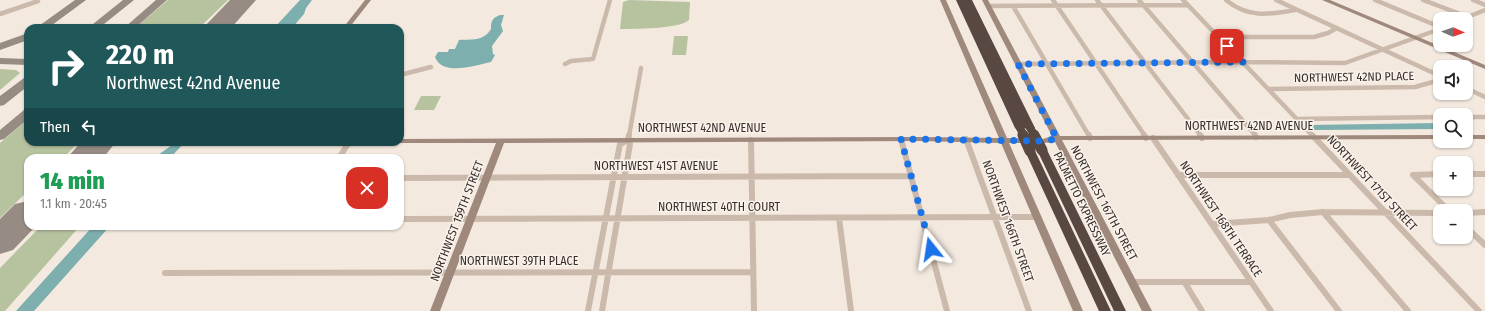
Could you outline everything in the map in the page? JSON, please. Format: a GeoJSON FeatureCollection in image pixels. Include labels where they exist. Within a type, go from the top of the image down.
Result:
{"type":"FeatureCollection","features":[{"type":"Feature","properties":{"kind":"highway"},"geometry":{"type":"LineString","coordinates":[[954,0],[968,27],[982,39]]}},
{"type":"Feature","properties":{"kind":"highway","name":"PALMETTO EXPRESSWAY"},"geometry":{"type":"LineString","coordinates":[[960,0],[1030,128],[1036,151],[1105,311]]}},
{"type":"Feature","properties":{"kind":"highway","name":"PALMETTO EXPRESSWAY"},"geometry":{"type":"LineString","coordinates":[[968,0],[982,39],[1020,128],[1036,151],[1119,309]]}},
{"type":"Feature","properties":{"kind":"highway"},"geometry":{"type":"LineString","coordinates":[[976,0],[983,22],[982,39]]}},
{"type":"Feature","properties":{"kind":"street"},"geometry":{"type":"LineString","coordinates":[[349,24],[368,0]]}},
{"type":"Feature","properties":{"kind":"street"},"geometry":{"type":"LineString","coordinates":[[565,64],[570,61],[589,61],[593,59],[610,0]]}},
{"type":"Feature","properties":{"kind":"street"},"geometry":{"type":"LineString","coordinates":[[943,0],[1078,311]]}},
{"type":"Feature","properties":{"kind":"street","name":"NORTHWEST 168TH TERRACE"},"geometry":{"type":"LineString","coordinates":[[1053,0],[1095,64],[1213,224],[1250,282],[1271,311]]}},
{"type":"Feature","properties":{"kind":"street"},"geometry":{"type":"LineString","coordinates":[[1097,0],[1202,138]]}},
{"type":"Feature","properties":{"kind":"street"},"geometry":{"type":"LineString","coordinates":[[1139,0],[1195,63],[1256,137]]}},
{"type":"Feature","properties":{"kind":"street"},"geometry":{"type":"LineString","coordinates":[[1226,0],[1241,11],[1256,14],[1269,15],[1296,10]]}},
{"type":"Feature","properties":{"kind":"street"},"geometry":{"type":"LineString","coordinates":[[1276,0],[1433,73]]}},
{"type":"Feature","properties":{"kind":"street"},"geometry":{"type":"LineString","coordinates":[[1325,0],[1485,67]]}},
{"type":"Feature","properties":{"kind":"street"},"geometry":{"type":"LineString","coordinates":[[1375,0],[1433,25]]}},
{"type":"Feature","properties":{"kind":"street"},"geometry":{"type":"LineString","coordinates":[[1423,0],[1451,12]]}},
{"type":"Feature","properties":{"kind":"street"},"geometry":{"type":"LineString","coordinates":[[1473,0],[1485,4]]}},
{"type":"Feature","properties":{"kind":"street"},"geometry":{"type":"LineString","coordinates":[[0,14],[38,1]]}},
{"type":"Feature","properties":{"kind":"street"},"geometry":{"type":"LineString","coordinates":[[986,3],[1013,6],[1144,6],[1186,2]]}},
{"type":"Feature","properties":{"kind":"street","name":"NORTHWEST 171ST STREET"},"geometry":{"type":"LineString","coordinates":[[1186,2],[1479,311]]}},
{"type":"Feature","properties":{"kind":"street","name":"NORTHWEST 167TH STREET"},"geometry":{"type":"LineString","coordinates":[[986,3],[1147,311]]}},
{"type":"Feature","properties":{"kind":"street"},"geometry":{"type":"LineString","coordinates":[[1013,6],[1090,138]]}},
{"type":"Feature","properties":{"kind":"street"},"geometry":{"type":"LineString","coordinates":[[1473,15],[1485,10]]}},
{"type":"Feature","properties":{"kind":"street"},"geometry":{"type":"LineString","coordinates":[[1220,37],[1314,37],[1328,33],[1337,28]]}},
{"type":"Feature","properties":{"kind":"street"},"geometry":{"type":"LineString","coordinates":[[1018,64],[1243,62],[1345,64],[1416,39],[1433,31]]}},
{"type":"Feature","properties":{"kind":"street"},"geometry":{"type":"LineString","coordinates":[[404,74],[421,71],[431,67]]}},
{"type":"Feature","properties":{"kind":"street"},"geometry":{"type":"LineString","coordinates":[[602,311],[625,177],[630,144],[628,140],[641,68]]}},
{"type":"Feature","properties":{"kind":"street","name":"NORTHWEST 42ND PLACE"},"geometry":{"type":"LineString","coordinates":[[1268,89],[1416,87],[1433,82]]}},
{"type":"Feature","properties":{"kind":"street"},"geometry":{"type":"LineString","coordinates":[[1473,91],[1485,97]]}},
{"type":"Feature","properties":{"kind":"street"},"geometry":{"type":"LineString","coordinates":[[1473,117],[1485,116]]}},
{"type":"Feature","properties":{"kind":"street"},"geometry":{"type":"LineString","coordinates":[[1296,118],[1433,117]]}},
{"type":"Feature","properties":{"kind":"street","name":"NORTHWEST 42ND AVENUE"},"geometry":{"type":"LineString","coordinates":[[404,141],[1004,139],[1043,141],[1090,138],[1433,137]]}},
{"type":"Feature","properties":{"kind":"street"},"geometry":{"type":"LineString","coordinates":[[1473,137],[1485,137]]}},
{"type":"Feature","properties":{"kind":"street"},"geometry":{"type":"LineString","coordinates":[[901,139],[947,311]]}},
{"type":"Feature","properties":{"kind":"street","name":"NORTHWEST 166TH STREET"},"geometry":{"type":"LineString","coordinates":[[966,139],[1029,311]]}},
{"type":"Feature","properties":{"kind":"street","name":"NORTHWEST 159TH STREET"},"geometry":{"type":"LineString","coordinates":[[435,311],[501,140]]}},
{"type":"Feature","properties":{"kind":"street"},"geometry":{"type":"LineString","coordinates":[[588,311],[620,144],[628,140]]}},
{"type":"Feature","properties":{"kind":"street"},"geometry":{"type":"LineString","coordinates":[[751,140],[754,311]]}},
{"type":"Feature","properties":{"kind":"street"},"geometry":{"type":"LineString","coordinates":[[1433,174],[1413,175],[1433,195]]}},
{"type":"Feature","properties":{"kind":"street"},"geometry":{"type":"LineString","coordinates":[[1473,174],[1485,174]]}},
{"type":"Feature","properties":{"kind":"street"},"geometry":{"type":"LineString","coordinates":[[1178,175],[1350,175]]}},
{"type":"Feature","properties":{"kind":"street","name":"NORTHWEST 41ST AVENUE"},"geometry":{"type":"LineString","coordinates":[[404,178],[912,176]]}},
{"type":"Feature","properties":{"kind":"street"},"geometry":{"type":"LineString","coordinates":[[1434,196],[1442,204]]}},
{"type":"Feature","properties":{"kind":"street"},"geometry":{"type":"LineString","coordinates":[[1323,212],[1408,311]]}},
{"type":"Feature","properties":{"kind":"street"},"geometry":{"type":"LineString","coordinates":[[1213,224],[1269,220],[1290,215],[1323,212],[1433,213]]}},
{"type":"Feature","properties":{"kind":"street"},"geometry":{"type":"LineString","coordinates":[[1473,213],[1485,212]]}},
{"type":"Feature","properties":{"kind":"street","name":"NORTHWEST 40TH COURT"},"geometry":{"type":"LineString","coordinates":[[404,219],[1038,217]]}},
{"type":"Feature","properties":{"kind":"street"},"geometry":{"type":"LineString","coordinates":[[839,218],[851,311]]}},
{"type":"Feature","properties":{"kind":"street"},"geometry":{"type":"LineString","coordinates":[[1269,220],[1339,311]]}},
{"type":"Feature","properties":{"kind":"street"},"geometry":{"type":"LineString","coordinates":[[1473,234],[1485,245]]}},
{"type":"Feature","properties":{"kind":"street","name":"NORTHWEST 39TH PLACE"},"geometry":{"type":"LineString","coordinates":[[165,274],[753,272]]}},
{"type":"Feature","properties":{"kind":"street"},"geometry":{"type":"LineString","coordinates":[[1132,282],[1250,282]]}},
{"type":"Feature","properties":{"kind":"street"},"geometry":{"type":"LineString","coordinates":[[1185,283],[1202,311]]}},
{"type":"Feature","properties":{"kind":"green space"},"geometry":{"type":"Polygon","coordinates":[[[168,0],[228,0],[203,24],[140,24],[168,0]]]}},
{"type":"Feature","properties":{"kind":"green space"},"geometry":{"type":"Polygon","coordinates":[[[629,0],[690,2],[689,20],[684,23],[667,27],[620,29],[623,2],[629,0]]]}},
{"type":"Feature","properties":{"kind":"green space"},"geometry":{"type":"Polygon","coordinates":[[[674,36],[688,36],[686,55],[672,55],[674,36]]]}},
{"type":"Feature","properties":{"kind":"green space"},"geometry":{"type":"Polygon","coordinates":[[[0,69],[16,70],[20,73],[0,90],[0,69]]]}},
{"type":"Feature","properties":{"kind":"green space"},"geometry":{"type":"Polygon","coordinates":[[[421,96],[441,96],[434,110],[414,110],[421,96]]]}},
{"type":"Feature","properties":{"kind":"green space"},"geometry":{"type":"Polygon","coordinates":[[[24,122],[24,146],[75,146],[67,154],[24,154],[24,195],[0,218],[0,143],[24,122]]]}},
{"type":"Feature","properties":{"kind":"green space"},"geometry":{"type":"Polygon","coordinates":[[[37,230],[76,230],[5,311],[0,311],[0,268],[37,230]]]}},
{"type":"Feature","properties":{"kind":"water"},"geometry":{"type":"Polygon","coordinates":[[[300,0],[312,0],[306,8],[304,14],[295,24],[278,24],[300,0]]]}},
{"type":"Feature","properties":{"kind":"water"},"geometry":{"type":"Polygon","coordinates":[[[500,15],[504,15],[501,25],[503,31],[492,46],[493,54],[495,55],[491,62],[460,68],[445,67],[439,63],[435,57],[438,52],[448,52],[449,49],[455,49],[459,40],[481,38],[491,29],[492,20],[500,15]]]}},
{"type":"Feature","properties":{"kind":"water"},"geometry":{"type":"Polygon","coordinates":[[[1433,123],[1433,129],[1315,130],[1308,125],[1433,123]]]}},
{"type":"Feature","properties":{"kind":"water"},"geometry":{"type":"Polygon","coordinates":[[[170,146],[181,146],[174,154],[160,154],[170,146]]]}},
{"type":"Feature","properties":{"kind":"water"},"geometry":{"type":"Polygon","coordinates":[[[89,230],[106,230],[34,311],[16,311],[89,230]]]}},
{"type":"Feature","properties":{"kind":"taxiway"},"geometry":{"type":"LineString","coordinates":[[47,24],[81,0]]}},
{"type":"Feature","properties":{"kind":"taxiway"},"geometry":{"type":"LineString","coordinates":[[98,24],[129,0]]}},
{"type":"Feature","properties":{"kind":"taxiway"},"geometry":{"type":"LineString","coordinates":[[134,24],[162,0]]}},
{"type":"Feature","properties":{"kind":"taxiway"},"geometry":{"type":"LineString","coordinates":[[0,47],[24,38]]}},
{"type":"Feature","properties":{"kind":"taxiway"},"geometry":{"type":"LineString","coordinates":[[0,61],[24,62]]}},
{"type":"Feature","properties":{"kind":"taxiway"},"geometry":{"type":"LineString","coordinates":[[0,102],[24,83]]}},
{"type":"Feature","properties":{"kind":"taxiway"},"geometry":{"type":"LineString","coordinates":[[0,136],[24,116]]}},
{"type":"Feature","properties":{"kind":"runway"},"geometry":{"type":"LineString","coordinates":[[220,24],[244,0]]}},
{"type":"Feature","properties":{"kind":"runway"},"geometry":{"type":"LineString","coordinates":[[88,154],[96,146]]}},
{"type":"Feature","properties":{"kind":"runway"},"geometry":{"type":"LineString","coordinates":[[0,241],[24,217]]}},
{"type":"Feature","properties":{"kind":"route"},"geometry":{"type":"LineString","coordinates":[[931,249],[901,139],[1004,139],[1014,141],[1048,141],[1057,139],[1018,64],[1243,62],[1227,46]]}}]}
